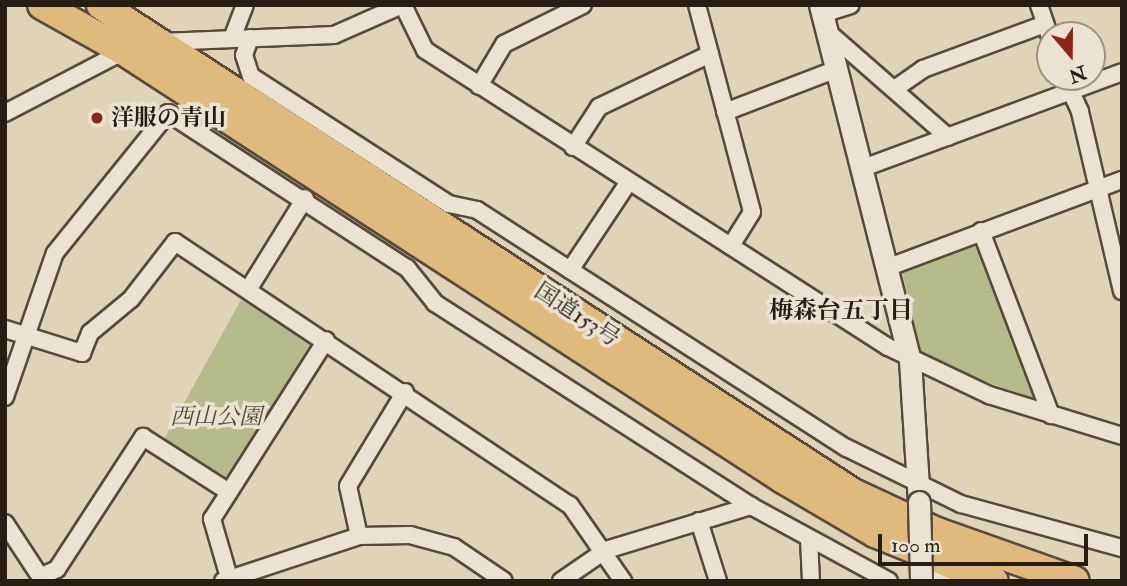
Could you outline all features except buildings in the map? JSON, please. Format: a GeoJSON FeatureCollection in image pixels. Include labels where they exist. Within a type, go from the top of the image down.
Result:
{"type":"FeatureCollection","features":[{"type":"Feature","properties":{"kind":"highway","name":"国道153号"},"geometry":{"type":"LineString","coordinates":[[42,5],[124,51],[367,227],[875,533],[994,581]]}},
{"type":"Feature","properties":{"kind":"highway","name":"国道153号"},"geometry":{"type":"LineString","coordinates":[[102,5],[398,185],[853,494],[937,532],[1075,581]]}},
{"type":"Feature","properties":{"kind":"street"},"geometry":{"type":"LineString","coordinates":[[233,36],[245,5]]}},
{"type":"Feature","properties":{"kind":"street"},"geometry":{"type":"LineString","coordinates":[[162,42],[233,36],[286,42],[334,35],[402,5],[425,50],[628,183],[910,360],[1051,415],[1122,436]]}},
{"type":"Feature","properties":{"kind":"street"},"geometry":{"type":"LineString","coordinates":[[479,86],[504,44],[583,5]]}},
{"type":"Feature","properties":{"kind":"street"},"geometry":{"type":"LineString","coordinates":[[697,5],[752,212],[731,246]]}},
{"type":"Feature","properties":{"kind":"street"},"geometry":{"type":"LineString","coordinates":[[824,18],[851,5]]}},
{"type":"Feature","properties":{"kind":"street"},"geometry":{"type":"LineString","coordinates":[[824,18],[889,267],[910,360],[919,493],[921,581]]}},
{"type":"Feature","properties":{"kind":"street"},"geometry":{"type":"LineString","coordinates":[[824,18],[948,137]]}},
{"type":"Feature","properties":{"kind":"street"},"geometry":{"type":"LineString","coordinates":[[896,88],[923,69],[1036,34]]}},
{"type":"Feature","properties":{"kind":"street"},"geometry":{"type":"LineString","coordinates":[[250,38],[244,55],[251,76],[398,185],[449,204],[477,210],[919,493],[1038,528],[1122,548]]}},
{"type":"Feature","properties":{"kind":"street"},"geometry":{"type":"LineString","coordinates":[[5,113],[124,51]]}},
{"type":"Feature","properties":{"kind":"street"},"geometry":{"type":"LineString","coordinates":[[573,147],[600,107],[710,54]]}},
{"type":"Feature","properties":{"kind":"street"},"geometry":{"type":"LineString","coordinates":[[725,111],[837,69]]}},
{"type":"Feature","properties":{"kind":"street"},"geometry":{"type":"LineString","coordinates":[[863,168],[948,137],[1051,91]]}},
{"type":"Feature","properties":{"kind":"street"},"geometry":{"type":"LineString","coordinates":[[1070,91],[1080,112],[1093,191],[1122,290]]}},
{"type":"Feature","properties":{"kind":"street"},"geometry":{"type":"LineString","coordinates":[[5,397],[55,253],[168,113],[305,198],[367,227],[407,268],[435,303],[751,506],[889,581]]}},
{"type":"Feature","properties":{"kind":"street"},"geometry":{"type":"LineString","coordinates":[[889,267],[1122,180]]}},
{"type":"Feature","properties":{"kind":"street"},"geometry":{"type":"LineString","coordinates":[[570,270],[628,183]]}},
{"type":"Feature","properties":{"kind":"street"},"geometry":{"type":"LineString","coordinates":[[248,290],[305,198]]}},
{"type":"Feature","properties":{"kind":"street"},"geometry":{"type":"LineString","coordinates":[[981,231],[1051,415]]}},
{"type":"Feature","properties":{"kind":"street"},"geometry":{"type":"LineString","coordinates":[[5,329],[82,353],[90,332],[131,299],[175,242],[405,392],[570,505],[606,550],[623,581]]}},
{"type":"Feature","properties":{"kind":"street"},"geometry":{"type":"LineString","coordinates":[[326,341],[212,519],[227,580],[359,536],[410,534],[454,547],[504,581]]}},
{"type":"Feature","properties":{"kind":"street"},"geometry":{"type":"LineString","coordinates":[[359,536],[348,486],[405,392]]}},
{"type":"Feature","properties":{"kind":"street"},"geometry":{"type":"LineString","coordinates":[[5,523],[42,579],[57,569],[143,437],[229,492]]}},
{"type":"Feature","properties":{"kind":"street"},"geometry":{"type":"LineString","coordinates":[[561,581],[606,550],[751,506]]}},
{"type":"Feature","properties":{"kind":"street"},"geometry":{"type":"LineString","coordinates":[[699,521],[718,581]]}},
{"type":"Feature","properties":{"kind":"street"},"geometry":{"type":"LineString","coordinates":[[875,533],[948,581]]}},
{"type":"Feature","properties":{"kind":"street"},"geometry":{"type":"LineString","coordinates":[[809,539],[811,581]]}},
{"type":"Feature","properties":{"kind":"street"},"geometry":{"type":"LineString","coordinates":[[5,554],[21,546]]}},
{"type":"Feature","properties":{"kind":"green space"},"geometry":{"type":"Polygon","coordinates":[[[977,245],[1034,399],[921,358],[902,271],[977,245]]]}},
{"type":"Feature","properties":{"kind":"green space","name":"西山公園"},"geometry":{"type":"Polygon","coordinates":[[[241,300],[315,341],[237,483],[162,442],[241,300]]]}},
{"type":"Feature","properties":{"kind":"place","name":"洋服の青山"},"geometry":{"type":"Point","coordinates":[97,118]}},
{"type":"Feature","properties":{"kind":"district","name":"梅森台五丁目"},"geometry":{"type":"Point","coordinates":[841,311]}}]}
